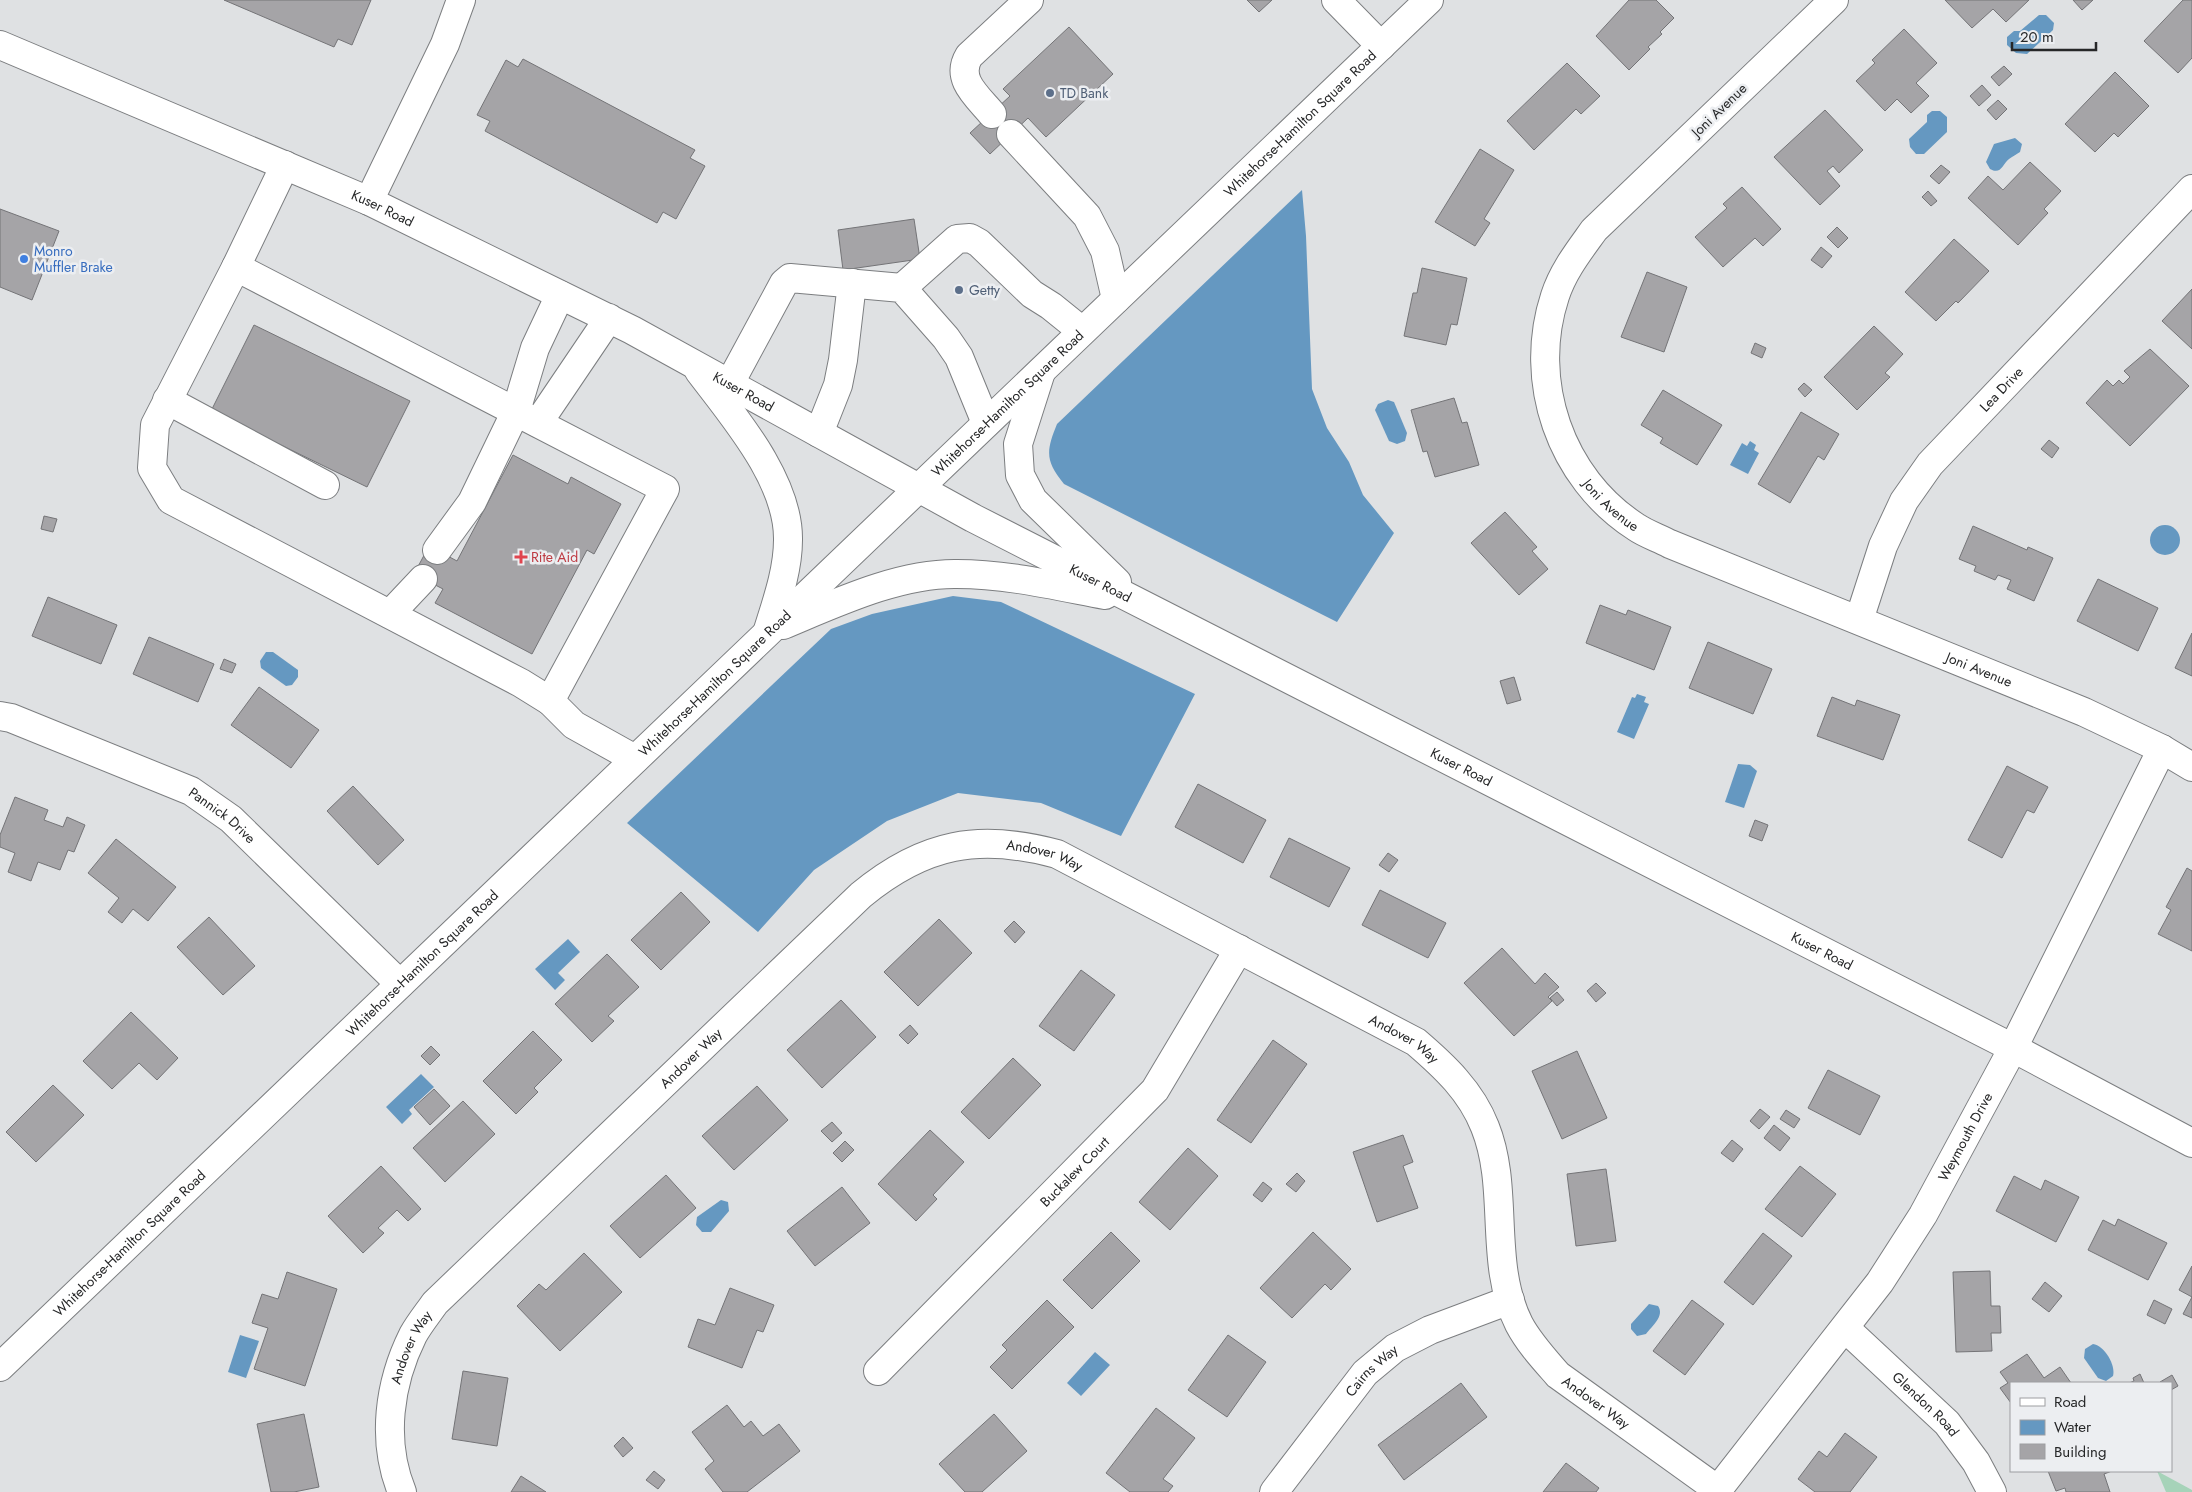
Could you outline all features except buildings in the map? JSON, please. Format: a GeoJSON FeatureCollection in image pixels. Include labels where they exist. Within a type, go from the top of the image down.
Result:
{"type":"FeatureCollection","features":[{"type":"Feature","properties":{"kind":"street"},"geometry":{"type":"LineString","coordinates":[[369,201],[445,44],[461,0]]}},
{"type":"Feature","properties":{"kind":"street"},"geometry":{"type":"LineString","coordinates":[[992,114],[968,86],[963,65],[969,56],[1029,0]]}},
{"type":"Feature","properties":{"kind":"street"},"geometry":{"type":"LineString","coordinates":[[1336,0],[1381,46]]}},
{"type":"Feature","properties":{"kind":"street","name":"Whitehorse-Hamilton Square Road"},"geometry":{"type":"LineString","coordinates":[[0,1367],[1429,0]]}},
{"type":"Feature","properties":{"kind":"street","name":"Joni Avenue"},"geometry":{"type":"LineString","coordinates":[[1834,0],[1594,230],[1571,260],[1555,295],[1546,332],[1544,369],[1550,407],[1562,442],[1579,472],[1609,506],[1636,527],[1670,544],[2084,712],[2162,749],[2192,767]]}},
{"type":"Feature","properties":{"kind":"street","name":"Kuser Road"},"geometry":{"type":"LineString","coordinates":[[0,45],[369,201],[608,318],[918,487],[2013,1048],[2192,1143]]}},
{"type":"Feature","properties":{"kind":"street"},"geometry":{"type":"LineString","coordinates":[[1011,134],[1087,216],[1105,251],[1116,299]]}},
{"type":"Feature","properties":{"kind":"street"},"geometry":{"type":"LineString","coordinates":[[285,165],[236,267],[155,425],[152,468],[171,500],[521,683],[550,702],[574,724],[635,759]]}},
{"type":"Feature","properties":{"kind":"street","name":"Lea Drive"},"geometry":{"type":"LineString","coordinates":[[1859,620],[1883,546],[1904,501],[1930,464],[2192,189]]}},
{"type":"Feature","properties":{"kind":"street"},"geometry":{"type":"LineString","coordinates":[[902,288],[957,239],[970,238],[979,243],[1032,294],[1051,306],[1082,331]]}},
{"type":"Feature","properties":{"kind":"street"},"geometry":{"type":"LineString","coordinates":[[236,267],[665,489],[550,702]]}},
{"type":"Feature","properties":{"kind":"street"},"geometry":{"type":"LineString","coordinates":[[730,383],[784,284],[790,278],[902,288],[946,338],[959,357],[986,422]]}},
{"type":"Feature","properties":{"kind":"street"},"geometry":{"type":"LineString","coordinates":[[819,433],[838,385],[843,360],[852,284]]}},
{"type":"Feature","properties":{"kind":"street"},"geometry":{"type":"LineString","coordinates":[[527,417],[535,348],[560,295]]}},
{"type":"Feature","properties":{"kind":"street"},"geometry":{"type":"LineString","coordinates":[[437,550],[472,502],[527,417],[608,318]]}},
{"type":"Feature","properties":{"kind":"street"},"geometry":{"type":"LineString","coordinates":[[693,363],[731,412],[768,470],[784,506],[788,540],[782,584],[768,631]]}},
{"type":"Feature","properties":{"kind":"street"},"geometry":{"type":"LineString","coordinates":[[1042,369],[1018,444],[1020,475],[1033,500],[1136,600]]}},
{"type":"Feature","properties":{"kind":"street"},"geometry":{"type":"LineString","coordinates":[[167,400],[325,485]]}},
{"type":"Feature","properties":{"kind":"street"},"geometry":{"type":"LineString","coordinates":[[768,631],[853,596],[903,581],[957,574],[1026,580],[1136,600]]}},
{"type":"Feature","properties":{"kind":"street"},"geometry":{"type":"LineString","coordinates":[[390,614],[423,579]]}},
{"type":"Feature","properties":{"kind":"street","name":"Pannick Drive"},"geometry":{"type":"LineString","coordinates":[[0,716],[11,718],[191,792],[231,819],[400,984]]}},
{"type":"Feature","properties":{"kind":"street","name":"Weymouth Drive"},"geometry":{"type":"LineString","coordinates":[[1717,1491],[1880,1282],[1923,1216],[2013,1048],[2162,749]]}},
{"type":"Feature","properties":{"kind":"street","name":"Andover Way"},"geometry":{"type":"LineString","coordinates":[[402,1492],[390,1446],[391,1406],[399,1367],[414,1333],[435,1303],[861,895],[880,879],[914,859],[952,846],[985,843],[1022,845],[1057,854],[1416,1042],[1444,1065],[1468,1095],[1485,1126],[1496,1164],[1503,1265],[1510,1300],[1519,1324],[1536,1351],[1558,1375],[1717,1491]]}},
{"type":"Feature","properties":{"kind":"street","name":"Buckalew Court"},"geometry":{"type":"LineString","coordinates":[[878,1371],[1155,1090],[1239,948]]}},
{"type":"Feature","properties":{"kind":"street","name":"Cairns Way"},"geometry":{"type":"LineString","coordinates":[[1274,1492],[1365,1373],[1395,1348],[1430,1330],[1510,1300]]}},
{"type":"Feature","properties":{"kind":"street","name":"Glendon Road"},"geometry":{"type":"LineString","coordinates":[[1845,1328],[1947,1423],[1976,1462],[1992,1492]]}},
{"type":"Feature","properties":{"kind":"green space"},"geometry":{"type":"Polygon","coordinates":[[[2157,1472],[2192,1490],[2192,1492],[2166,1492],[2157,1472]]]}},
{"type":"Feature","properties":{"kind":"water"},"geometry":{"type":"Polygon","coordinates":[[[2039,15],[2046,15],[2054,23],[2053,30],[2027,54],[2016,53],[2007,45],[2007,37],[2014,31],[2020,31],[2039,15]]]}},
{"type":"Feature","properties":{"kind":"water"},"geometry":{"type":"Polygon","coordinates":[[[1932,111],[1940,111],[1947,117],[1947,132],[1924,154],[1916,154],[1910,147],[1909,139],[1927,122],[1927,115],[1932,111]]]}},
{"type":"Feature","properties":{"kind":"water"},"geometry":{"type":"Polygon","coordinates":[[[2015,138],[2022,144],[2020,152],[2009,159],[1999,170],[1994,171],[1990,169],[1986,162],[1994,144],[2015,138]]]}},
{"type":"Feature","properties":{"kind":"water"},"geometry":{"type":"Polygon","coordinates":[[[1302,190],[1306,236],[1312,389],[1327,428],[1349,462],[1363,495],[1394,533],[1337,622],[1064,484],[1053,469],[1049,456],[1049,449],[1057,424],[1302,190]]]}},
{"type":"Feature","properties":{"kind":"water"},"geometry":{"type":"Polygon","coordinates":[[[1388,400],[1394,402],[1407,433],[1405,441],[1397,444],[1389,441],[1375,410],[1378,404],[1388,400]]]}},
{"type":"Feature","properties":{"kind":"water"},"geometry":{"type":"Polygon","coordinates":[[[1750,441],[1756,445],[1754,450],[1759,453],[1748,474],[1730,465],[1742,443],[1747,446],[1750,441]]]}},
{"type":"Feature","properties":{"kind":"water"},"geometry":{"type":"Polygon","coordinates":[[[2165,525],[2176,529],[2180,540],[2176,551],[2165,555],[2154,551],[2150,540],[2154,529],[2165,525]]]}},
{"type":"Feature","properties":{"kind":"water"},"geometry":{"type":"Polygon","coordinates":[[[953,596],[1001,602],[1195,694],[1121,836],[1041,803],[958,793],[887,821],[814,870],[758,932],[627,823],[831,629],[872,614],[953,596]]]}},
{"type":"Feature","properties":{"kind":"water"},"geometry":{"type":"Polygon","coordinates":[[[266,652],[273,652],[298,670],[298,677],[292,685],[286,686],[261,668],[260,661],[266,652]]]}},
{"type":"Feature","properties":{"kind":"water"},"geometry":{"type":"Polygon","coordinates":[[[1637,694],[1646,697],[1644,702],[1649,704],[1634,739],[1617,732],[1632,697],[1635,698],[1637,694]]]}},
{"type":"Feature","properties":{"kind":"water"},"geometry":{"type":"Polygon","coordinates":[[[1738,764],[1750,765],[1757,771],[1744,808],[1725,802],[1738,764]]]}},
{"type":"Feature","properties":{"kind":"water"},"geometry":{"type":"Polygon","coordinates":[[[568,939],[580,952],[558,973],[565,980],[555,990],[535,969],[568,939]]]}},
{"type":"Feature","properties":{"kind":"water"},"geometry":{"type":"Polygon","coordinates":[[[421,1074],[434,1087],[409,1110],[412,1114],[402,1124],[386,1107],[421,1074]]]}},
{"type":"Feature","properties":{"kind":"water"},"geometry":{"type":"Polygon","coordinates":[[[721,1200],[728,1202],[729,1211],[711,1232],[702,1232],[696,1225],[697,1217],[721,1200]]]}},
{"type":"Feature","properties":{"kind":"water"},"geometry":{"type":"Polygon","coordinates":[[[1649,1304],[1658,1306],[1660,1310],[1659,1317],[1646,1334],[1637,1336],[1631,1329],[1631,1324],[1649,1304]]]}},
{"type":"Feature","properties":{"kind":"water"},"geometry":{"type":"Polygon","coordinates":[[[240,1335],[259,1341],[246,1378],[228,1372],[240,1335]]]}},
{"type":"Feature","properties":{"kind":"water"},"geometry":{"type":"Polygon","coordinates":[[[2093,1344],[2105,1352],[2113,1366],[2113,1376],[2106,1381],[2098,1378],[2084,1358],[2085,1349],[2093,1344]]]}},
{"type":"Feature","properties":{"kind":"water"},"geometry":{"type":"Polygon","coordinates":[[[1095,1352],[1110,1365],[1081,1396],[1067,1383],[1095,1352]]]}},
{"type":"Feature","properties":{"kind":"place","name":"TD Bank"},"geometry":{"type":"Point","coordinates":[1050,93]}},
{"type":"Feature","properties":{"kind":"place","name":"Monro Muffler Brake"},"geometry":{"type":"Point","coordinates":[24,259]}},
{"type":"Feature","properties":{"kind":"place","name":"Getty"},"geometry":{"type":"Point","coordinates":[959,290]}},
{"type":"Feature","properties":{"kind":"place","name":"Rite Aid"},"geometry":{"type":"Point","coordinates":[521,557]}}]}
